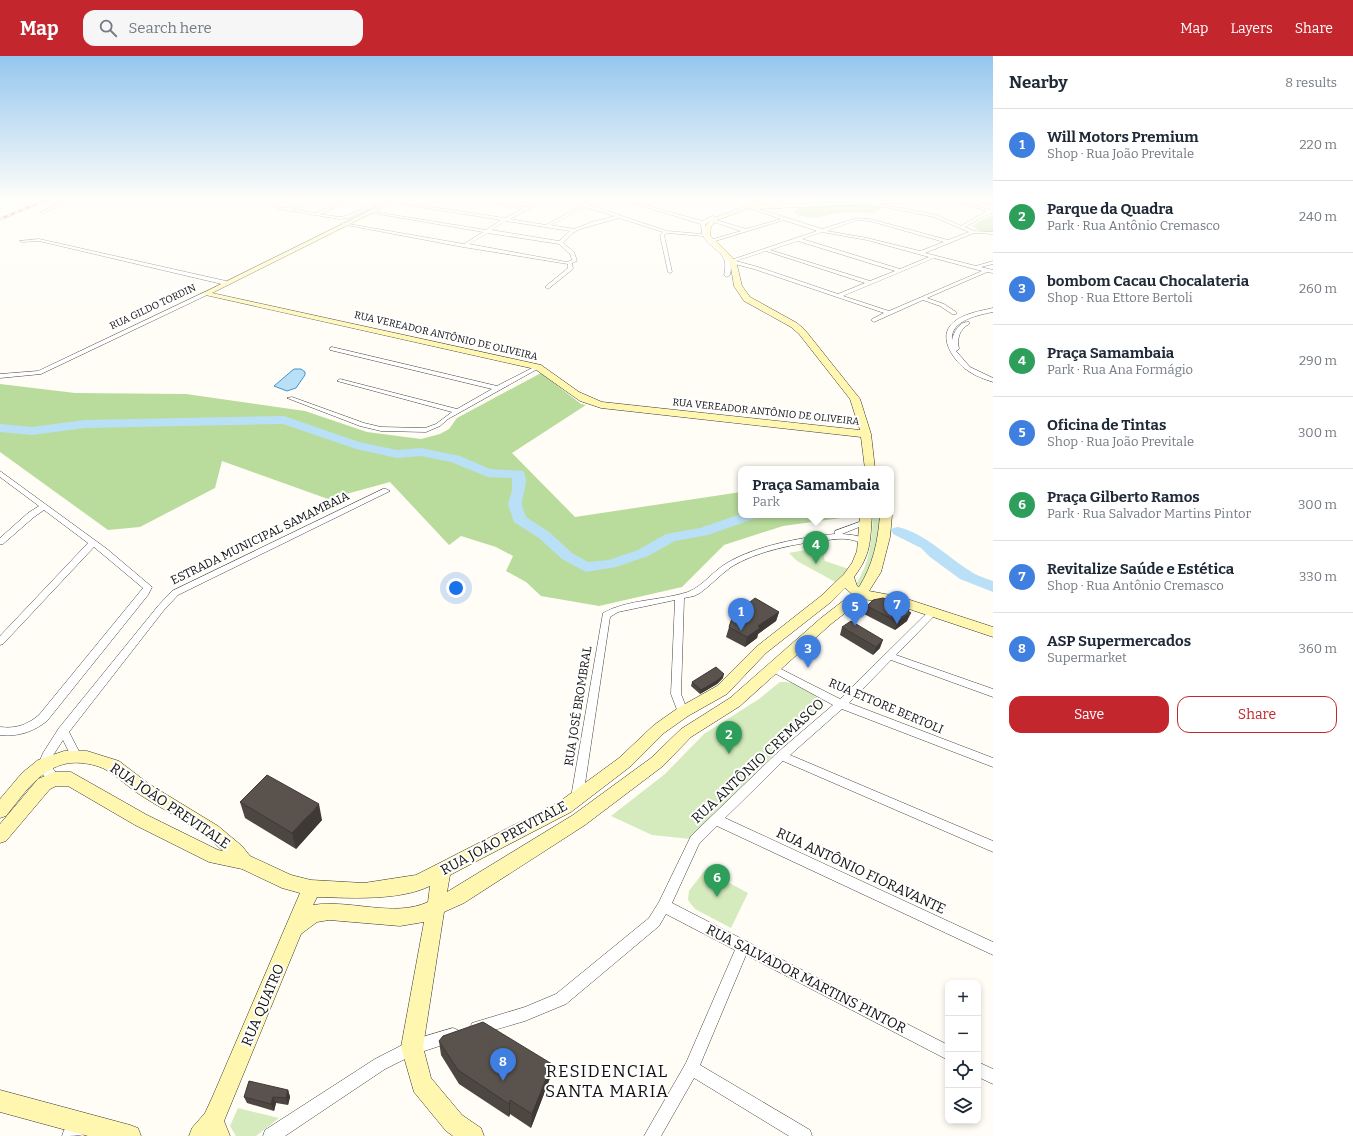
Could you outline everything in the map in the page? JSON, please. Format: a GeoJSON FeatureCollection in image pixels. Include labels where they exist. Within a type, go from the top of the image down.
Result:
{"type":"FeatureCollection","features":[{"type":"Feature","properties":{"kind":"main road","name":"RUA GILDO TORDIN"},"geometry":{"type":"LineString","coordinates":[[205,294],[293,249]]}},
{"type":"Feature","properties":{"kind":"main road"},"geometry":{"type":"LineString","coordinates":[[722,249],[728,254],[733,262],[738,286],[747,299],[802,332],[855,399],[866,434],[870,466]]}},
{"type":"Feature","properties":{"kind":"main road","name":"RUA VEREADOR ANTÔNIO DE OLIVEIRA"},"geometry":{"type":"LineString","coordinates":[[205,294],[538,367],[546,371],[582,399],[601,405],[866,434]]}},
{"type":"Feature","properties":{"kind":"main road","name":"RUA JOÃO PREVITALE"},"geometry":{"type":"LineString","coordinates":[[296,926],[313,914],[329,911],[400,917],[421,914],[457,896],[579,820],[658,762],[686,733],[735,702],[826,621],[861,594],[874,572],[884,536],[886,518]]}},
{"type":"Feature","properties":{"kind":"main road","name":"RUA JOÃO PREVITALE"},"geometry":{"type":"LineString","coordinates":[[54,779],[71,779],[141,820],[215,857],[244,862],[288,882],[311,888],[364,891],[393,888],[418,883],[565,807],[625,762],[659,729],[683,712],[722,690],[761,650],[826,599],[848,578],[858,563],[863,551],[866,519]]}},
{"type":"Feature","properties":{"kind":"main road"},"geometry":{"type":"LineString","coordinates":[[848,578],[851,588],[861,594],[896,600],[993,632]]}},
{"type":"Feature","properties":{"kind":"main road"},"geometry":{"type":"LineString","coordinates":[[870,581],[896,600]]}},
{"type":"Feature","properties":{"kind":"main road","name":"RUA JOÃO PREVITALE"},"geometry":{"type":"LineString","coordinates":[[0,811],[23,783],[44,765],[64,757],[96,759],[111,764],[143,789],[169,803],[211,831],[236,850],[244,862]]}},
{"type":"Feature","properties":{"kind":"main road"},"geometry":{"type":"LineString","coordinates":[[0,836],[36,792],[44,784],[54,779]]}},
{"type":"Feature","properties":{"kind":"main road"},"geometry":{"type":"LineString","coordinates":[[442,871],[412,1047],[422,1084],[454,1122],[470,1135]]}},
{"type":"Feature","properties":{"kind":"main road","name":"RUA QUATRO"},"geometry":{"type":"LineString","coordinates":[[210,1131],[311,888]]}},
{"type":"Feature","properties":{"kind":"main road"},"geometry":{"type":"LineString","coordinates":[[0,1101],[130,1136]]}},
{"type":"Feature","properties":{"kind":"street"},"geometry":{"type":"LineString","coordinates":[[81,249],[228,282]]}},
{"type":"Feature","properties":{"kind":"street"},"geometry":{"type":"LineString","coordinates":[[88,249],[228,282]]}},
{"type":"Feature","properties":{"kind":"street"},"geometry":{"type":"LineString","coordinates":[[484,249],[570,263],[575,261],[575,257],[568,249]]}},
{"type":"Feature","properties":{"kind":"street"},"geometry":{"type":"LineString","coordinates":[[665,249],[670,272]]}},
{"type":"Feature","properties":{"kind":"street"},"geometry":{"type":"LineString","coordinates":[[718,249],[725,255],[728,261],[727,275]]}},
{"type":"Feature","properties":{"kind":"street"},"geometry":{"type":"LineString","coordinates":[[831,249],[899,270]]}},
{"type":"Feature","properties":{"kind":"street"},"geometry":{"type":"LineString","coordinates":[[911,249],[993,272]]}},
{"type":"Feature","properties":{"kind":"street"},"geometry":{"type":"LineString","coordinates":[[922,252],[929,249]]}},
{"type":"Feature","properties":{"kind":"street"},"geometry":{"type":"LineString","coordinates":[[733,262],[766,250],[868,282]]}},
{"type":"Feature","properties":{"kind":"street"},"geometry":{"type":"LineString","coordinates":[[838,296],[868,282],[935,256]]}},
{"type":"Feature","properties":{"kind":"street"},"geometry":{"type":"LineString","coordinates":[[733,262],[888,313]]}},
{"type":"Feature","properties":{"kind":"street"},"geometry":{"type":"LineString","coordinates":[[978,267],[993,262]]}},
{"type":"Feature","properties":{"kind":"street"},"geometry":{"type":"LineString","coordinates":[[548,287],[571,268],[570,263]]}},
{"type":"Feature","properties":{"kind":"street"},"geometry":{"type":"LineString","coordinates":[[874,320],[987,270]]}},
{"type":"Feature","properties":{"kind":"street","name":"RUA GILDO TORDIN"},"geometry":{"type":"LineString","coordinates":[[0,376],[38,373],[205,294]]}},
{"type":"Feature","properties":{"kind":"street"},"geometry":{"type":"LineString","coordinates":[[921,298],[942,305],[954,313]]}},
{"type":"Feature","properties":{"kind":"street"},"geometry":{"type":"LineString","coordinates":[[992,312],[959,328],[954,340],[956,348],[966,360],[993,379]]}},
{"type":"Feature","properties":{"kind":"street"},"geometry":{"type":"LineString","coordinates":[[332,349],[498,388]]}},
{"type":"Feature","properties":{"kind":"street"},"geometry":{"type":"LineString","coordinates":[[290,398],[362,426],[380,429],[426,430],[438,425],[457,411],[538,367]]}},
{"type":"Feature","properties":{"kind":"street"},"geometry":{"type":"LineString","coordinates":[[340,381],[457,411]]}},
{"type":"Feature","properties":{"kind":"street"},"geometry":{"type":"LineString","coordinates":[[0,473],[93,543],[148,587],[145,593],[43,718],[29,728],[18,732],[0,731]]}},
{"type":"Feature","properties":{"kind":"street","name":"ESTRADA MUNICIPAL SAMAMBAIA"},"geometry":{"type":"LineString","coordinates":[[44,765],[47,756],[63,731],[161,608],[175,593],[386,491]]}},
{"type":"Feature","properties":{"kind":"street"},"geometry":{"type":"LineString","coordinates":[[0,542],[31,515],[44,506]]}},
{"type":"Feature","properties":{"kind":"street","name":"RUA JOÃO PREVITALE"},"geometry":{"type":"LineString","coordinates":[[823,537],[866,519]]}},
{"type":"Feature","properties":{"kind":"street"},"geometry":{"type":"LineString","coordinates":[[683,712],[676,694],[680,597],[699,589],[730,564],[742,558],[823,537],[850,536],[864,541]]}},
{"type":"Feature","properties":{"kind":"street"},"geometry":{"type":"LineString","coordinates":[[0,642],[93,543]]}},
{"type":"Feature","properties":{"kind":"street","name":"RUA JOSÉ BROMBRAL"},"geometry":{"type":"LineString","coordinates":[[577,797],[605,619],[609,613],[615,610],[680,597]]}},
{"type":"Feature","properties":{"kind":"street","name":"RUA ANTÔNIO CREMASCO"},"geometry":{"type":"LineString","coordinates":[[271,1136],[380,1064],[412,1047],[525,1014],[561,999],[654,922],[664,906],[695,840],[781,756],[841,704],[933,612]]}},
{"type":"Feature","properties":{"kind":"street"},"geometry":{"type":"LineString","coordinates":[[890,656],[993,693]]}},
{"type":"Feature","properties":{"kind":"street","name":"RUA ETTORE BERTOLI"},"geometry":{"type":"LineString","coordinates":[[772,668],[841,704],[993,763]]}},
{"type":"Feature","properties":{"kind":"street"},"geometry":{"type":"LineString","coordinates":[[63,731],[77,757]]}},
{"type":"Feature","properties":{"kind":"street"},"geometry":{"type":"LineString","coordinates":[[781,756],[993,847]]}},
{"type":"Feature","properties":{"kind":"street"},"geometry":{"type":"LineString","coordinates":[[44,765],[54,779]]}},
{"type":"Feature","properties":{"kind":"street","name":"RUA ANTÔNIO FIORAVANTE"},"geometry":{"type":"LineString","coordinates":[[717,820],[993,949]]}},
{"type":"Feature","properties":{"kind":"street","name":"RUA SALVADOR MARTINS PINTOR"},"geometry":{"type":"LineString","coordinates":[[664,906],[946,1052]]}},
{"type":"Feature","properties":{"kind":"street"},"geometry":{"type":"LineString","coordinates":[[652,1136],[691,1068],[743,946]]}},
{"type":"Feature","properties":{"kind":"street"},"geometry":{"type":"LineString","coordinates":[[691,1068],[804,1136]]}},
{"type":"Feature","properties":{"kind":"street"},"geometry":{"type":"LineString","coordinates":[[981,1070],[993,1076]]}},
{"type":"Feature","properties":{"kind":"street"},"geometry":{"type":"LineString","coordinates":[[70,1136],[89,1125]]}},
{"type":"Feature","properties":{"kind":"green space"},"geometry":{"type":"Polygon","coordinates":[[[541,373],[581,404],[586,405],[512,453],[575,517],[738,492],[738,518],[841,518],[783,526],[724,545],[682,587],[599,606],[541,596],[526,582],[506,571],[513,556],[496,547],[461,536],[449,545],[390,482],[328,499],[222,461],[215,488],[140,527],[108,530],[0,452],[0,384],[75,393],[186,394],[305,411],[367,432],[421,439],[440,434],[449,429],[457,418],[541,373]]]}},
{"type":"Feature","properties":{"kind":"green space"},"geometry":{"type":"Polygon","coordinates":[[[873,518],[881,518],[876,550],[862,587],[856,584],[861,576],[867,560],[872,533],[873,518]]]}},
{"type":"Feature","properties":{"kind":"green space"},"geometry":{"type":"Polygon","coordinates":[[[821,547],[825,561],[849,569],[839,584],[797,561],[789,553],[821,547]]]}},
{"type":"Feature","properties":{"kind":"green space"},"geometry":{"type":"Polygon","coordinates":[[[780,682],[799,685],[815,695],[823,705],[690,839],[652,835],[611,816],[665,774],[704,734],[759,699],[780,682]]]}},
{"type":"Feature","properties":{"kind":"green space"},"geometry":{"type":"Polygon","coordinates":[[[705,870],[748,893],[731,928],[695,909],[688,900],[689,891],[705,870]]]}},
{"type":"Feature","properties":{"kind":"green space"},"geometry":{"type":"Polygon","coordinates":[[[238,1108],[279,1118],[256,1136],[236,1136],[230,1126],[238,1108]]]}},
{"type":"Feature","properties":{"kind":"water"},"geometry":{"type":"Polygon","coordinates":[[[294,369],[301,369],[305,372],[305,375],[296,388],[287,391],[274,386],[294,369]]]}},
{"type":"Feature","properties":{"kind":"building"},"geometry":{"type":"Polygon","coordinates":[[[755,598],[779,612],[758,626],[760,628],[747,637],[729,627],[734,612],[736,613],[755,598]]]}},
{"type":"Feature","properties":{"kind":"building"},"geometry":{"type":"Polygon","coordinates":[[[883,598],[909,609],[908,611],[911,613],[898,622],[867,606],[873,600],[883,598]]]}},
{"type":"Feature","properties":{"kind":"building"},"geometry":{"type":"Polygon","coordinates":[[[851,621],[883,640],[876,647],[842,627],[851,621]]]}},
{"type":"Feature","properties":{"kind":"building"},"geometry":{"type":"Polygon","coordinates":[[[716,667],[724,674],[718,680],[701,690],[692,682],[716,667]]]}},
{"type":"Feature","properties":{"kind":"building"},"geometry":{"type":"Polygon","coordinates":[[[267,775],[319,804],[292,833],[240,802],[267,775]]]}},
{"type":"Feature","properties":{"kind":"building"},"geometry":{"type":"Polygon","coordinates":[[[483,1022],[552,1064],[532,1114],[510,1100],[509,1104],[458,1070],[439,1041],[443,1036],[483,1022]]]}},
{"type":"Feature","properties":{"kind":"building"},"geometry":{"type":"Polygon","coordinates":[[[249,1081],[288,1090],[286,1098],[273,1097],[271,1104],[244,1097],[249,1081]]]}},
{"type":"Feature","properties":{"kind":"waterway"},"geometry":{"type":"LineString","coordinates":[[0,428],[32,431],[85,424],[284,420],[356,445],[397,454],[421,452],[455,459],[488,473],[518,474],[519,490],[515,504],[519,519],[544,535],[567,556],[586,567],[611,564],[643,553],[671,537],[703,532],[743,518]]}},
{"type":"Feature","properties":{"kind":"waterway"},"geometry":{"type":"LineString","coordinates":[[898,531],[926,545],[935,554],[966,576],[993,587]]}},
{"type":"Feature","properties":{"kind":"place","name":"Praça Samambaia"},"geometry":{"type":"Point","coordinates":[816,564]}},
{"type":"Feature","properties":{"kind":"place","name":"Revitalize Saúde e Estética"},"geometry":{"type":"Point","coordinates":[897,624]}},
{"type":"Feature","properties":{"kind":"place","name":"Oficina de Tintas"},"geometry":{"type":"Point","coordinates":[855,626]}},
{"type":"Feature","properties":{"kind":"place","name":"Will Motors Premium"},"geometry":{"type":"Point","coordinates":[741,631]}},
{"type":"Feature","properties":{"kind":"place","name":"bombom Cacau Chocalateria"},"geometry":{"type":"Point","coordinates":[808,668]}},
{"type":"Feature","properties":{"kind":"place","name":"Parque da Quadra"},"geometry":{"type":"Point","coordinates":[729,754]}},
{"type":"Feature","properties":{"kind":"place","name":"Praça Gilberto Ramos"},"geometry":{"type":"Point","coordinates":[717,897]}},
{"type":"Feature","properties":{"kind":"place","name":"ASP Supermercados"},"geometry":{"type":"Point","coordinates":[503,1081]}},
{"type":"Feature","properties":{"kind":"district","name":"RESIDENCIAL SANTA MARIA"},"geometry":{"type":"Point","coordinates":[607,1081]}}]}
